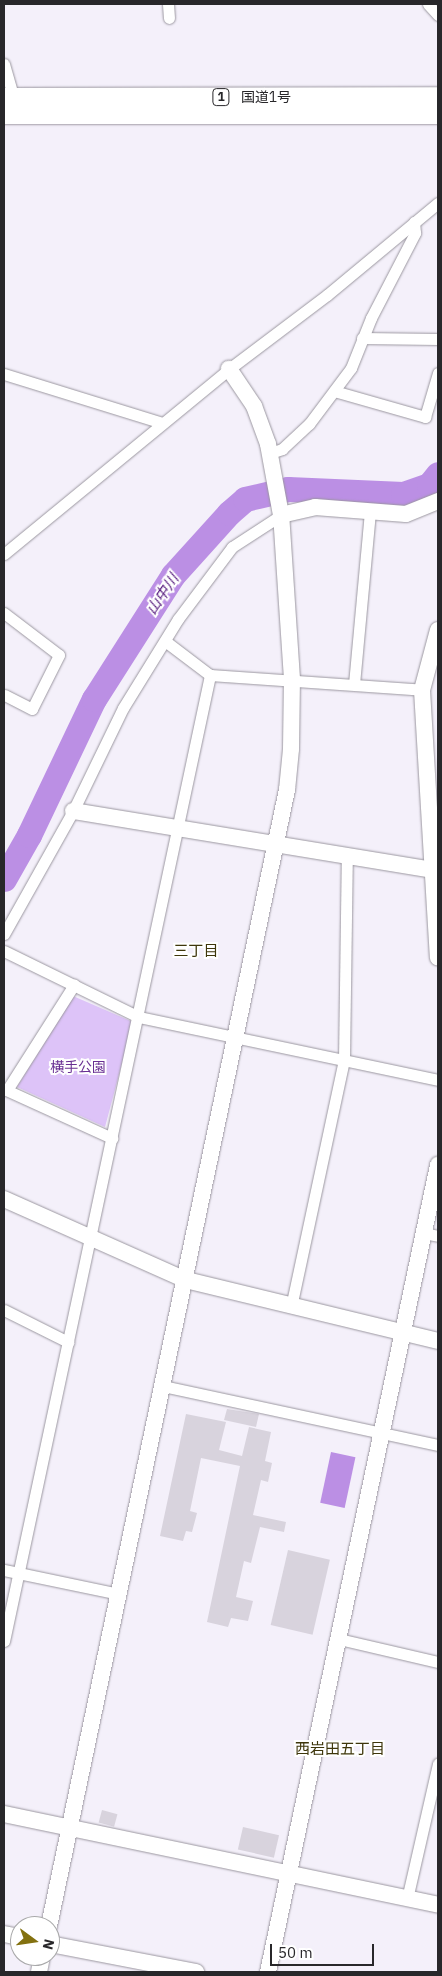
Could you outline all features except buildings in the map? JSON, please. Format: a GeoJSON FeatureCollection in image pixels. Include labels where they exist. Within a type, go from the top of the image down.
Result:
{"type":"FeatureCollection","features":[{"type":"Feature","properties":{"kind":"highway","name":"国道1号"},"geometry":{"type":"LineString","coordinates":[[7,103],[438,97]]}},
{"type":"Feature","properties":{"kind":"highway","name":"国道1号"},"geometry":{"type":"LineString","coordinates":[[7,103],[438,113]]}},
{"type":"Feature","properties":{"kind":"street"},"geometry":{"type":"LineString","coordinates":[[168,4],[169,18]]}},
{"type":"Feature","properties":{"kind":"street"},"geometry":{"type":"LineString","coordinates":[[428,4],[438,15]]}},
{"type":"Feature","properties":{"kind":"street"},"geometry":{"type":"LineString","coordinates":[[4,64],[7,103]]}},
{"type":"Feature","properties":{"kind":"street"},"geometry":{"type":"LineString","coordinates":[[4,554],[229,368],[327,295],[438,203]]}},
{"type":"Feature","properties":{"kind":"street"},"geometry":{"type":"LineString","coordinates":[[270,453],[282,449],[309,424],[351,368],[362,338],[415,233],[414,222]]}},
{"type":"Feature","properties":{"kind":"street"},"geometry":{"type":"LineString","coordinates":[[362,338],[438,339]]}},
{"type":"Feature","properties":{"kind":"street"},"geometry":{"type":"LineString","coordinates":[[51,1916],[278,845],[291,750],[292,680],[281,515],[270,453],[254,406],[229,368]]}},
{"type":"Feature","properties":{"kind":"street"},"geometry":{"type":"LineString","coordinates":[[334,391],[425,417],[438,373]]}},
{"type":"Feature","properties":{"kind":"street"},"geometry":{"type":"LineString","coordinates":[[4,374],[162,423]]}},
{"type":"Feature","properties":{"kind":"street"},"geometry":{"type":"LineString","coordinates":[[4,934],[73,811],[123,708],[165,641],[232,548],[281,515],[315,507],[370,513],[406,514],[438,501]]}},
{"type":"Feature","properties":{"kind":"street"},"geometry":{"type":"LineString","coordinates":[[354,684],[370,513]]}},
{"type":"Feature","properties":{"kind":"street"},"geometry":{"type":"LineString","coordinates":[[4,613],[59,655],[32,709],[4,695]]}},
{"type":"Feature","properties":{"kind":"street"},"geometry":{"type":"LineString","coordinates":[[438,630],[422,690],[436,871],[438,958]]}},
{"type":"Feature","properties":{"kind":"street"},"geometry":{"type":"LineString","coordinates":[[165,641],[210,675],[422,690]]}},
{"type":"Feature","properties":{"kind":"street"},"geometry":{"type":"LineString","coordinates":[[4,1641],[89,1239],[139,1017],[176,830],[210,675]]}},
{"type":"Feature","properties":{"kind":"street"},"geometry":{"type":"LineString","coordinates":[[73,811],[176,830],[436,871]]}},
{"type":"Feature","properties":{"kind":"street"},"geometry":{"type":"LineString","coordinates":[[290,1307],[344,1060],[348,857]]}},
{"type":"Feature","properties":{"kind":"street"},"geometry":{"type":"LineString","coordinates":[[4,951],[139,1017],[438,1080]]}},
{"type":"Feature","properties":{"kind":"street"},"geometry":{"type":"LineString","coordinates":[[74,985],[5,1090],[112,1138]]}},
{"type":"Feature","properties":{"kind":"street"},"geometry":{"type":"LineString","coordinates":[[268,1972],[382,1433],[401,1333],[430,1235],[438,1165]]}},
{"type":"Feature","properties":{"kind":"street"},"geometry":{"type":"LineString","coordinates":[[4,1199],[89,1239],[186,1280],[290,1307],[438,1341]]}},
{"type":"Feature","properties":{"kind":"street"},"geometry":{"type":"LineString","coordinates":[[4,1310],[68,1342]]}},
{"type":"Feature","properties":{"kind":"street"},"geometry":{"type":"LineString","coordinates":[[164,1386],[438,1445]]}},
{"type":"Feature","properties":{"kind":"street"},"geometry":{"type":"LineString","coordinates":[[4,1570],[119,1594]]}},
{"type":"Feature","properties":{"kind":"street"},"geometry":{"type":"LineString","coordinates":[[339,1639],[438,1662]]}},
{"type":"Feature","properties":{"kind":"street"},"geometry":{"type":"LineString","coordinates":[[407,1899],[438,1764]]}},
{"type":"Feature","properties":{"kind":"street"},"geometry":{"type":"LineString","coordinates":[[4,1814],[438,1905]]}},
{"type":"Feature","properties":{"kind":"street"},"geometry":{"type":"LineString","coordinates":[[60,1946],[196,1972]]}},
{"type":"Feature","properties":{"kind":"green space","name":"横手公園"},"geometry":{"type":"Polygon","coordinates":[[[73,996],[133,1022],[105,1127],[17,1087],[73,996]]]}},
{"type":"Feature","properties":{"kind":"shaded area"},"geometry":{"type":"Polygon","coordinates":[[[331,1452],[355,1457],[345,1508],[320,1503],[331,1452]]]}},
{"type":"Feature","properties":{"kind":"waterway","name":"山中川"},"geometry":{"type":"LineString","coordinates":[[4,879],[29,835],[94,699],[173,575],[229,513],[245,499],[288,489],[403,494],[429,485],[438,474]]}},
{"type":"Feature","properties":{"kind":"district","name":"三丁目"},"geometry":{"type":"Point","coordinates":[196,951]}},
{"type":"Feature","properties":{"kind":"district","name":"西岩田五丁目"},"geometry":{"type":"Point","coordinates":[340,1749]}}]}
